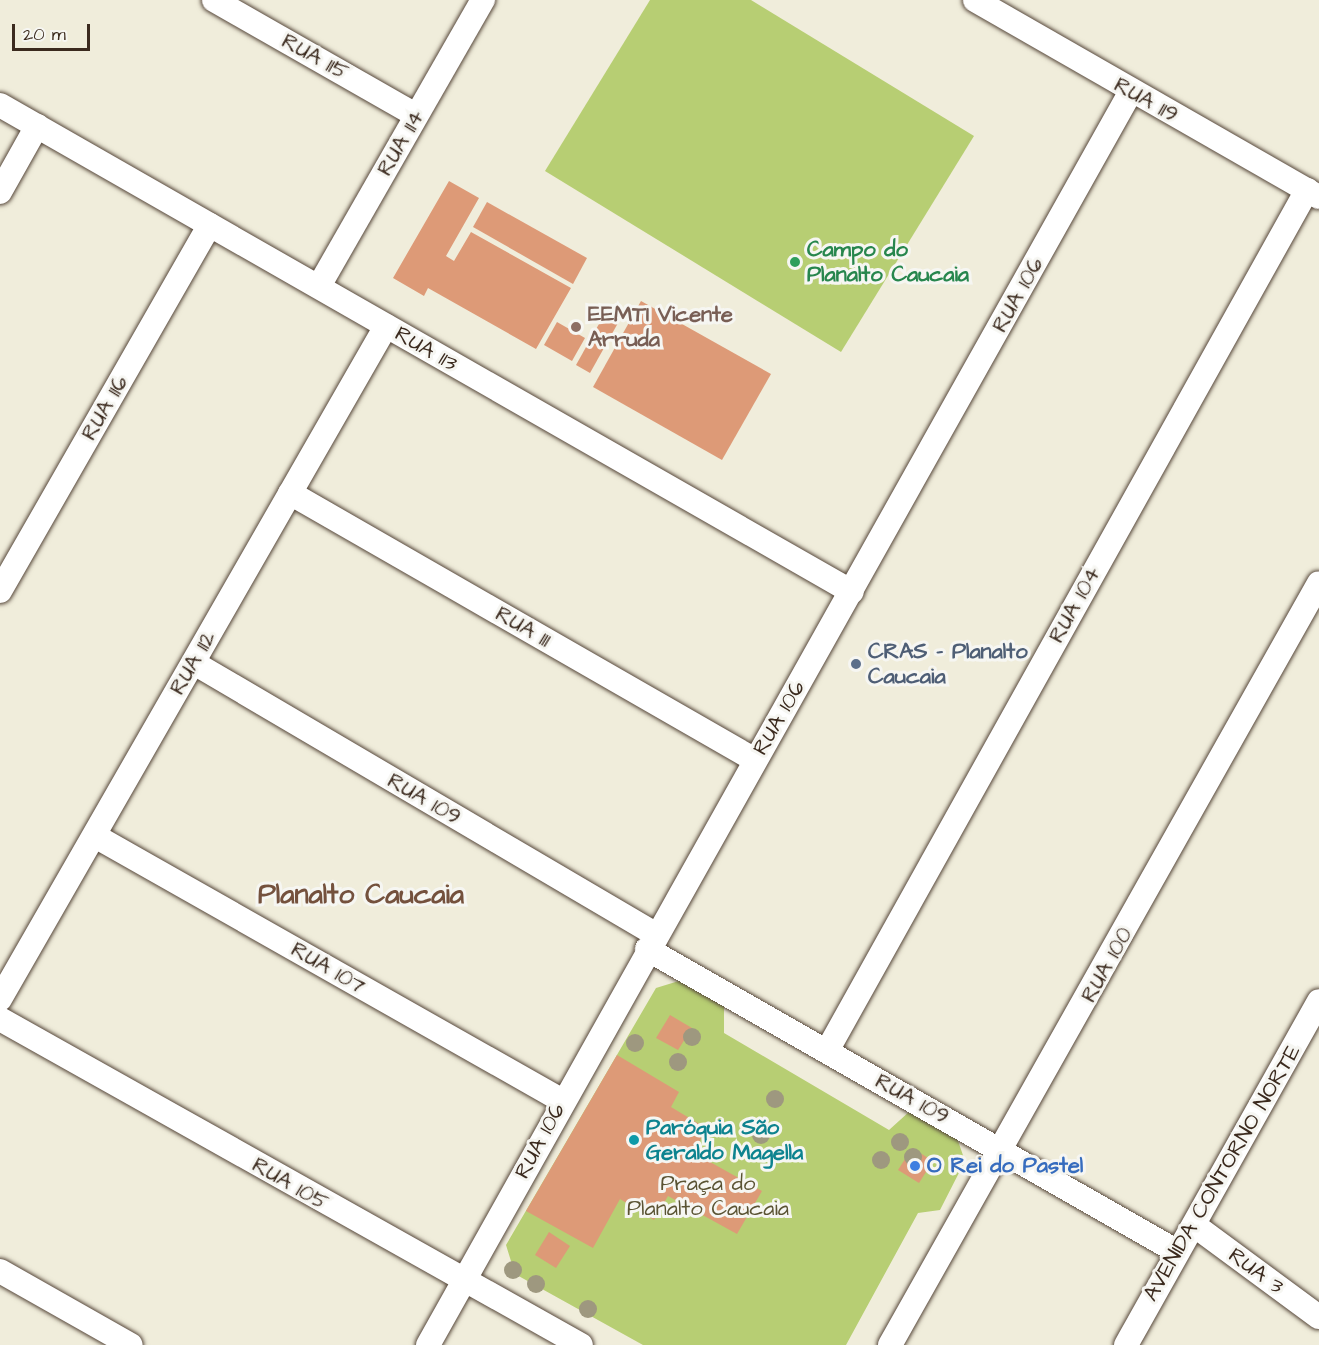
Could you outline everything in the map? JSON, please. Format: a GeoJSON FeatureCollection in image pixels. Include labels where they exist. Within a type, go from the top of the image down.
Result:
{"type":"FeatureCollection","features":[{"type":"Feature","properties":{"kind":"street","name":"RUA 115"},"geometry":{"type":"LineString","coordinates":[[214,0],[416,115]]}},
{"type":"Feature","properties":{"kind":"street","name":"RUA 114"},"geometry":{"type":"LineString","coordinates":[[319,286],[483,0]]}},
{"type":"Feature","properties":{"kind":"street","name":"RUA 119"},"geometry":{"type":"LineString","coordinates":[[975,0],[1313,193]]}},
{"type":"Feature","properties":{"kind":"street","name":"RUA 106"},"geometry":{"type":"LineString","coordinates":[[428,1345],[464,1283],[561,1100],[852,592],[1131,91]]}},
{"type":"Feature","properties":{"kind":"street","name":"RUA 113"},"geometry":{"type":"LineString","coordinates":[[0,105],[852,592]]}},
{"type":"Feature","properties":{"kind":"street"},"geometry":{"type":"LineString","coordinates":[[0,192],[37,126]]}},
{"type":"Feature","properties":{"kind":"street","name":"RUA 104"},"geometry":{"type":"LineString","coordinates":[[827,1051],[1313,193]]}},
{"type":"Feature","properties":{"kind":"street","name":"RUA 116"},"geometry":{"type":"LineString","coordinates":[[0,591],[210,225]]}},
{"type":"Feature","properties":{"kind":"street","name":"RUA 112"},"geometry":{"type":"LineString","coordinates":[[0,999],[386,326]]}},
{"type":"Feature","properties":{"kind":"street","name":"RUA 111"},"geometry":{"type":"LineString","coordinates":[[290,493],[755,760]]}},
{"type":"Feature","properties":{"kind":"street","name":"RUA 100"},"geometry":{"type":"LineString","coordinates":[[890,1345],[1004,1150],[1319,583]]}},
{"type":"Feature","properties":{"kind":"street","name":"RUA 109"},"geometry":{"type":"LineString","coordinates":[[194,663],[827,1051],[1004,1150],[1176,1251]]}},
{"type":"Feature","properties":{"kind":"street","name":"RUA 107"},"geometry":{"type":"LineString","coordinates":[[94,836],[561,1100]]}},
{"type":"Feature","properties":{"kind":"street","name":"AVENIDA CONTORNO NORTE"},"geometry":{"type":"LineString","coordinates":[[1126,1345],[1176,1251],[1194,1224],[1319,1001]]}},
{"type":"Feature","properties":{"kind":"street","name":"RUA 105"},"geometry":{"type":"LineString","coordinates":[[0,1019],[464,1283],[581,1345]]}},
{"type":"Feature","properties":{"kind":"street","name":"RUA 3"},"geometry":{"type":"LineString","coordinates":[[1194,1224],[1319,1317]]}},
{"type":"Feature","properties":{"kind":"street"},"geometry":{"type":"LineString","coordinates":[[0,1270],[131,1345]]}},
{"type":"Feature","properties":{"kind":"green space","name":"Campo do Planalto Caucaia"},"geometry":{"type":"Polygon","coordinates":[[[650,0],[751,0],[974,136],[841,352],[545,171],[650,0]]]}},
{"type":"Feature","properties":{"kind":"green space","name":"Praça do Planalto Caucaia"},"geometry":{"type":"Polygon","coordinates":[[[682,980],[724,1004],[724,1033],[889,1130],[910,1111],[957,1138],[965,1161],[940,1210],[918,1213],[846,1345],[643,1345],[515,1274],[506,1245],[656,988],[682,980]]]}},
{"type":"Feature","properties":{"kind":"building"},"geometry":{"type":"Polygon","coordinates":[[[449,181],[479,198],[446,256],[454,261],[471,232],[571,288],[536,349],[428,288],[424,296],[393,278],[449,181]]]}},
{"type":"Feature","properties":{"kind":"building"},"geometry":{"type":"Polygon","coordinates":[[[487,202],[587,258],[573,284],[473,227],[487,202]]]}},
{"type":"Feature","properties":{"kind":"building"},"geometry":{"type":"Polygon","coordinates":[[[641,301],[771,374],[722,460],[593,387],[641,301]]]}},
{"type":"Feature","properties":{"kind":"building"},"geometry":{"type":"Polygon","coordinates":[[[604,315],[618,323],[590,373],[576,365],[604,315]]]}},
{"type":"Feature","properties":{"kind":"building"},"geometry":{"type":"Polygon","coordinates":[[[557,322],[585,338],[572,361],[544,345],[557,322]]]}},
{"type":"Feature","properties":{"kind":"building"},"geometry":{"type":"Polygon","coordinates":[[[670,1015],[692,1028],[678,1050],[656,1038],[670,1015]]]}},
{"type":"Feature","properties":{"kind":"building","name":"Paróquia São Geraldo Magella"},"geometry":{"type":"Polygon","coordinates":[[[617,1055],[679,1092],[671,1107],[706,1128],[694,1153],[762,1191],[737,1234],[668,1196],[654,1220],[620,1199],[593,1248],[526,1211],[617,1055]]]}},
{"type":"Feature","properties":{"kind":"building","name":"O Rei do Pastel"},"geometry":{"type":"Polygon","coordinates":[[[912,1148],[933,1161],[919,1183],[898,1170],[912,1148]]]}},
{"type":"Feature","properties":{"kind":"building"},"geometry":{"type":"Polygon","coordinates":[[[549,1232],[570,1246],[556,1268],[535,1255],[549,1232]]]}},
{"type":"Feature","properties":{"kind":"place","name":"Campo do Planalto Caucaia"},"geometry":{"type":"Point","coordinates":[795,262]}},
{"type":"Feature","properties":{"kind":"place","name":"EEMTI Vicente Arruda"},"geometry":{"type":"Point","coordinates":[576,327]}},
{"type":"Feature","properties":{"kind":"place","name":"CRAS - Planalto Caucaia"},"geometry":{"type":"Point","coordinates":[856,664]}},
{"type":"Feature","properties":{"kind":"place","name":"Paróquia São Geraldo Magella"},"geometry":{"type":"Point","coordinates":[634,1140]}},
{"type":"Feature","properties":{"kind":"place","name":"O Rei do Pastel"},"geometry":{"type":"Point","coordinates":[915,1166]}},
{"type":"Feature","properties":{"kind":"district","name":"Planalto Caucaia"},"geometry":{"type":"Point","coordinates":[361,895]}}]}
